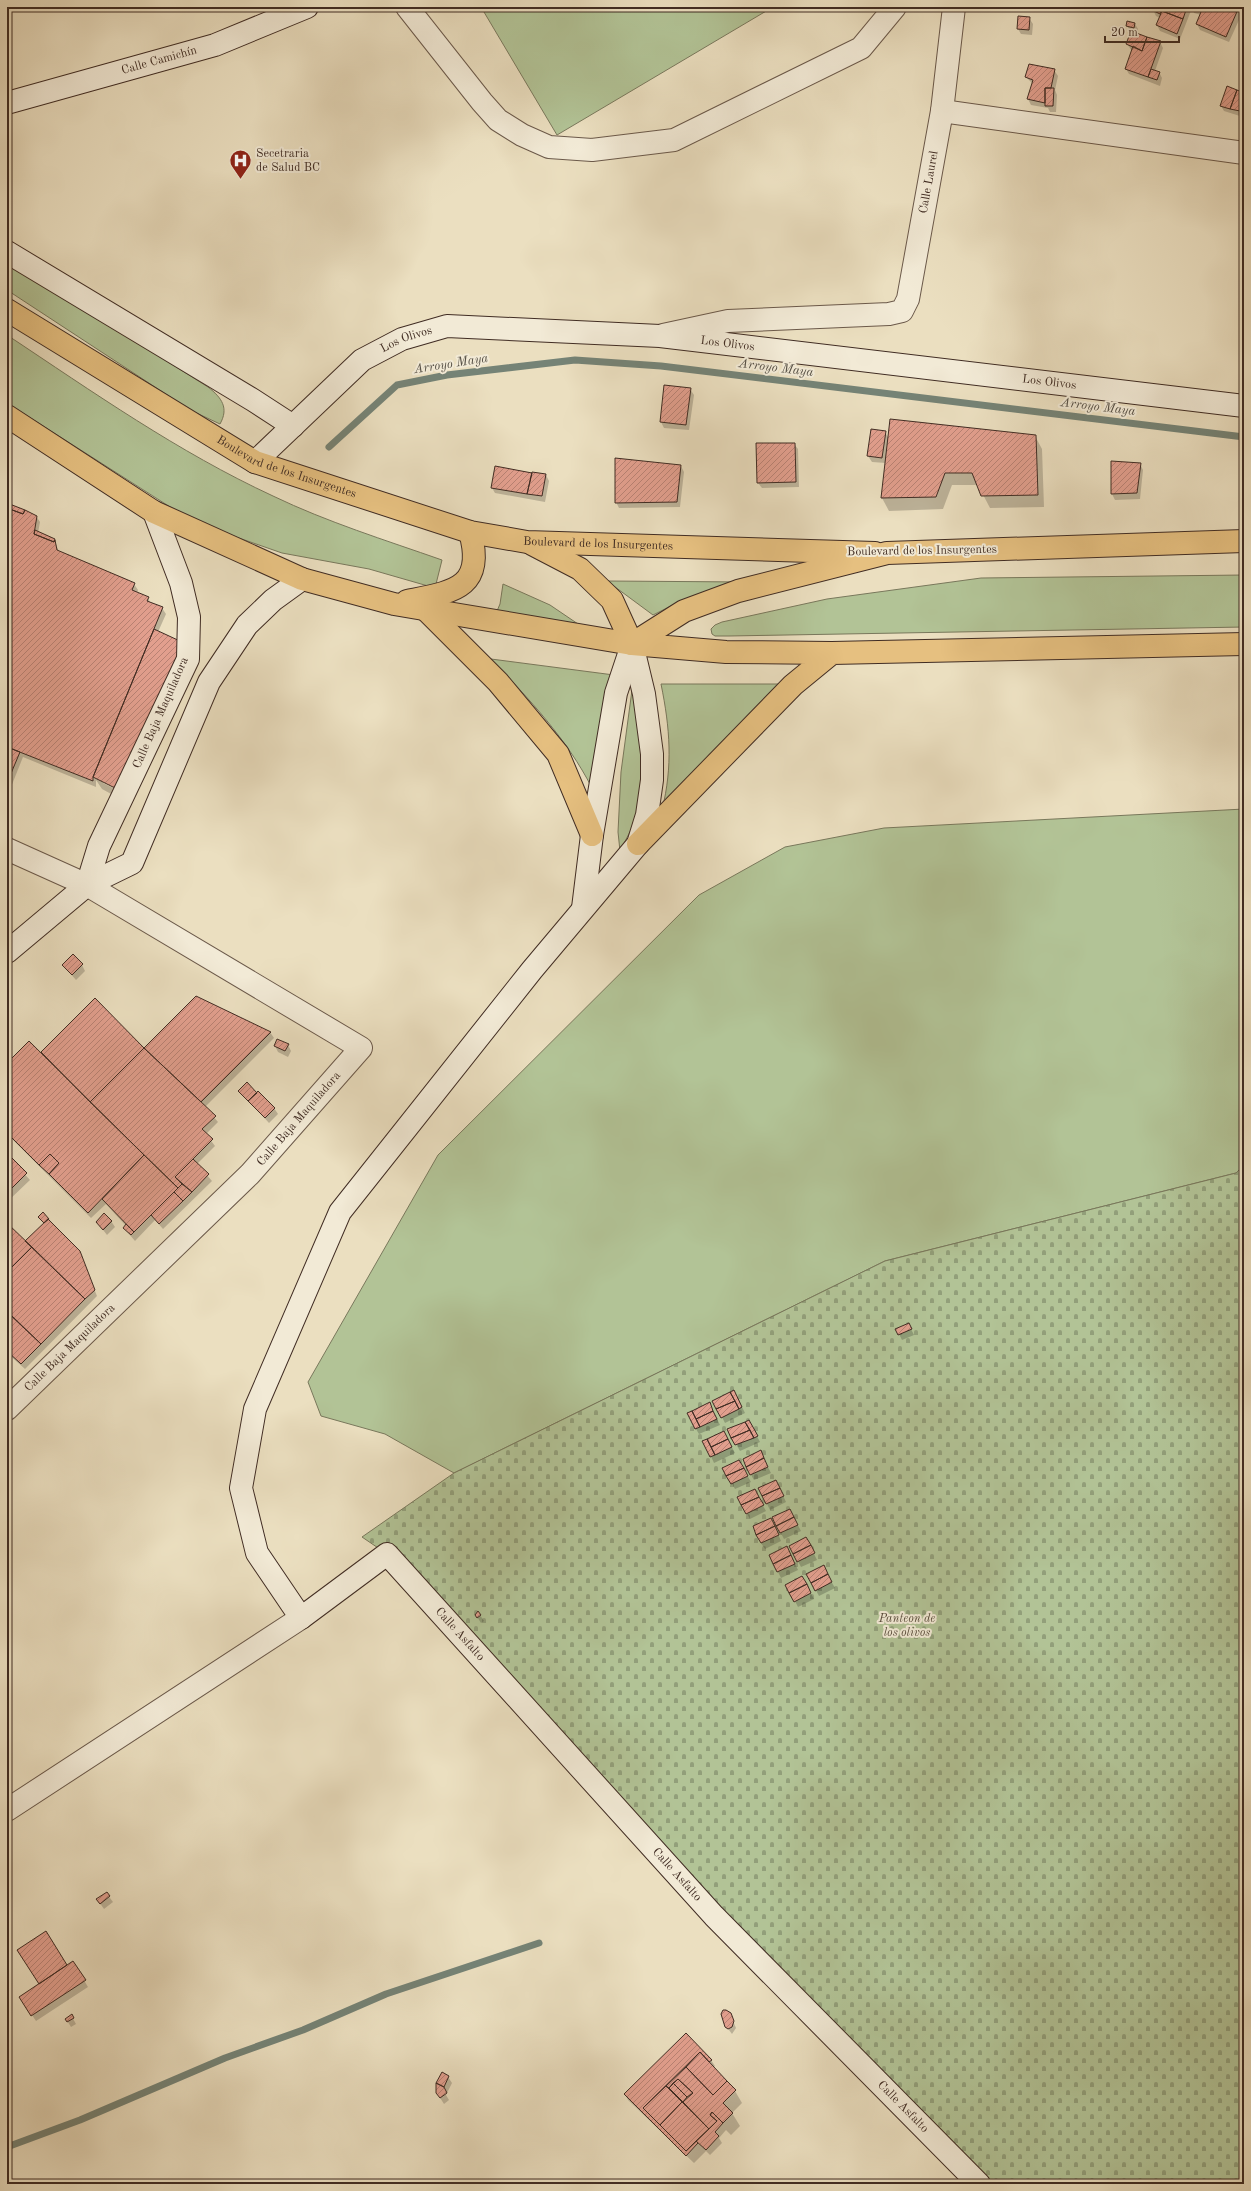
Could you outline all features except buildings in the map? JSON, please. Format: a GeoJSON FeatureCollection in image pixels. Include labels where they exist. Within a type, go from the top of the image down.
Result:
{"type":"FeatureCollection","features":[{"type":"Feature","properties":{"kind":"main road","name":"Boulevard de los Insurgentes"},"geometry":{"type":"LineString","coordinates":[[7,310],[255,462],[470,532],[528,542],[887,554],[1244,541]]}},
{"type":"Feature","properties":{"kind":"main road"},"geometry":{"type":"LineString","coordinates":[[7,416],[154,512],[302,579],[394,604],[632,644],[726,652],[832,653],[1244,644]]}},
{"type":"Feature","properties":{"kind":"main road"},"geometry":{"type":"LineString","coordinates":[[394,604],[441,595],[463,586],[474,567],[475,549],[470,532]]}},
{"type":"Feature","properties":{"kind":"main road"},"geometry":{"type":"LineString","coordinates":[[528,542],[580,569],[612,600],[632,644]]}},
{"type":"Feature","properties":{"kind":"main road"},"geometry":{"type":"LineString","coordinates":[[632,644],[684,611],[738,591],[887,554]]}},
{"type":"Feature","properties":{"kind":"main road"},"geometry":{"type":"LineString","coordinates":[[425,609],[498,682],[558,754],[592,835]]}},
{"type":"Feature","properties":{"kind":"main road"},"geometry":{"type":"LineString","coordinates":[[638,844],[793,684],[832,653]]}},
{"type":"Feature","properties":{"kind":"street","name":"Calle Camichín"},"geometry":{"type":"LineString","coordinates":[[7,103],[215,45],[307,7]]}},
{"type":"Feature","properties":{"kind":"street"},"geometry":{"type":"LineString","coordinates":[[407,7],[498,120],[522,135],[549,147],[592,150],[674,140],[861,48],[895,7]]}},
{"type":"Feature","properties":{"kind":"street"},"geometry":{"type":"LineString","coordinates":[[954,7],[942,111],[1244,153]]}},
{"type":"Feature","properties":{"kind":"street","name":"Calle Laurel"},"geometry":{"type":"LineString","coordinates":[[660,336],[728,321],[889,314],[902,311],[908,299],[942,111]]}},
{"type":"Feature","properties":{"kind":"street"},"geometry":{"type":"LineString","coordinates":[[7,252],[253,400],[293,426]]}},
{"type":"Feature","properties":{"kind":"street","name":"Los Olivos"},"geometry":{"type":"LineString","coordinates":[[255,462],[362,360],[402,339],[447,326],[660,336],[1244,406]]}},
{"type":"Feature","properties":{"kind":"street","name":"Calle Baja Maquiladora"},"geometry":{"type":"LineString","coordinates":[[87,885],[99,846],[188,659],[189,617],[181,583],[154,512]]}},
{"type":"Feature","properties":{"kind":"street"},"geometry":{"type":"LineString","coordinates":[[7,952],[87,885],[132,863],[209,682],[247,625],[273,600],[302,579]]}},
{"type":"Feature","properties":{"kind":"street"},"geometry":{"type":"LineString","coordinates":[[583,908],[592,835],[616,693],[632,644]]}},
{"type":"Feature","properties":{"kind":"street"},"geometry":{"type":"LineString","coordinates":[[7,1810],[301,1618],[257,1553],[241,1488],[255,1409],[340,1212],[583,908],[638,844],[647,815],[652,780],[652,754],[644,694],[632,644]]}},
{"type":"Feature","properties":{"kind":"street","name":"Calle Baja Maquiladora"},"geometry":{"type":"LineString","coordinates":[[7,849],[87,885],[361,1048],[250,1174],[7,1409]]}},
{"type":"Feature","properties":{"kind":"street","name":"Calle Asfalto"},"geometry":{"type":"LineString","coordinates":[[301,1618],[387,1554],[714,1916],[979,2184]]}},
{"type":"Feature","properties":{"kind":"green space"},"geometry":{"type":"Polygon","coordinates":[[[481,7],[773,7],[557,135],[481,7]]]}},
{"type":"Feature","properties":{"kind":"green space"},"geometry":{"type":"Polygon","coordinates":[[[7,260],[208,387],[217,395],[223,404],[224,413],[220,424],[190,410],[7,290],[7,260]]]}},
{"type":"Feature","properties":{"kind":"green space"},"geometry":{"type":"Polygon","coordinates":[[[7,335],[170,441],[238,479],[314,514],[442,560],[435,588],[369,569],[282,553],[236,537],[178,512],[7,403],[7,335]]]}},
{"type":"Feature","properties":{"kind":"green space"},"geometry":{"type":"Polygon","coordinates":[[[1244,575],[1244,627],[729,636],[715,636],[712,634],[711,629],[715,625],[722,622],[827,599],[981,578],[1244,575]]]}},
{"type":"Feature","properties":{"kind":"green space"},"geometry":{"type":"Polygon","coordinates":[[[607,581],[746,582],[679,602],[653,615],[607,581]]]}},
{"type":"Feature","properties":{"kind":"green space"},"geometry":{"type":"Polygon","coordinates":[[[503,584],[550,605],[581,626],[497,611],[500,604],[503,584]]]}},
{"type":"Feature","properties":{"kind":"green space"},"geometry":{"type":"Polygon","coordinates":[[[491,659],[614,675],[592,788],[582,770],[559,736],[533,704],[491,659]]]}},
{"type":"Feature","properties":{"kind":"green space"},"geometry":{"type":"Polygon","coordinates":[[[661,684],[784,684],[662,810],[668,778],[669,747],[661,684]]]}},
{"type":"Feature","properties":{"kind":"green space"},"geometry":{"type":"Polygon","coordinates":[[[632,690],[639,708],[645,781],[634,824],[620,851],[618,832],[621,772],[632,690]]]}},
{"type":"Feature","properties":{"kind":"green space"},"geometry":{"type":"Polygon","coordinates":[[[1244,809],[1244,1165],[1236,1173],[885,1261],[454,1473],[385,1434],[321,1416],[308,1382],[438,1155],[699,895],[785,847],[884,828],[1244,809]]]}},
{"type":"Feature","properties":{"kind":"green space","name":"Panteon de los olivos"},"geometry":{"type":"Polygon","coordinates":[[[1244,1165],[1244,2184],[979,2184],[387,1554],[362,1537],[454,1473],[885,1261],[1236,1173],[1244,1165]]]}},
{"type":"Feature","properties":{"kind":"waterway","name":"Arroyo Maya"},"geometry":{"type":"LineString","coordinates":[[329,447],[397,385],[447,375],[575,360],[661,366],[1244,437]]}},
{"type":"Feature","properties":{"kind":"waterway"},"geometry":{"type":"LineString","coordinates":[[7,2147],[80,2120],[225,2058],[303,2030],[386,1994],[539,1943]]}},
{"type":"Feature","properties":{"kind":"place","name":"Secetraria de Salud BC"},"geometry":{"type":"Point","coordinates":[241,180]}}]}
